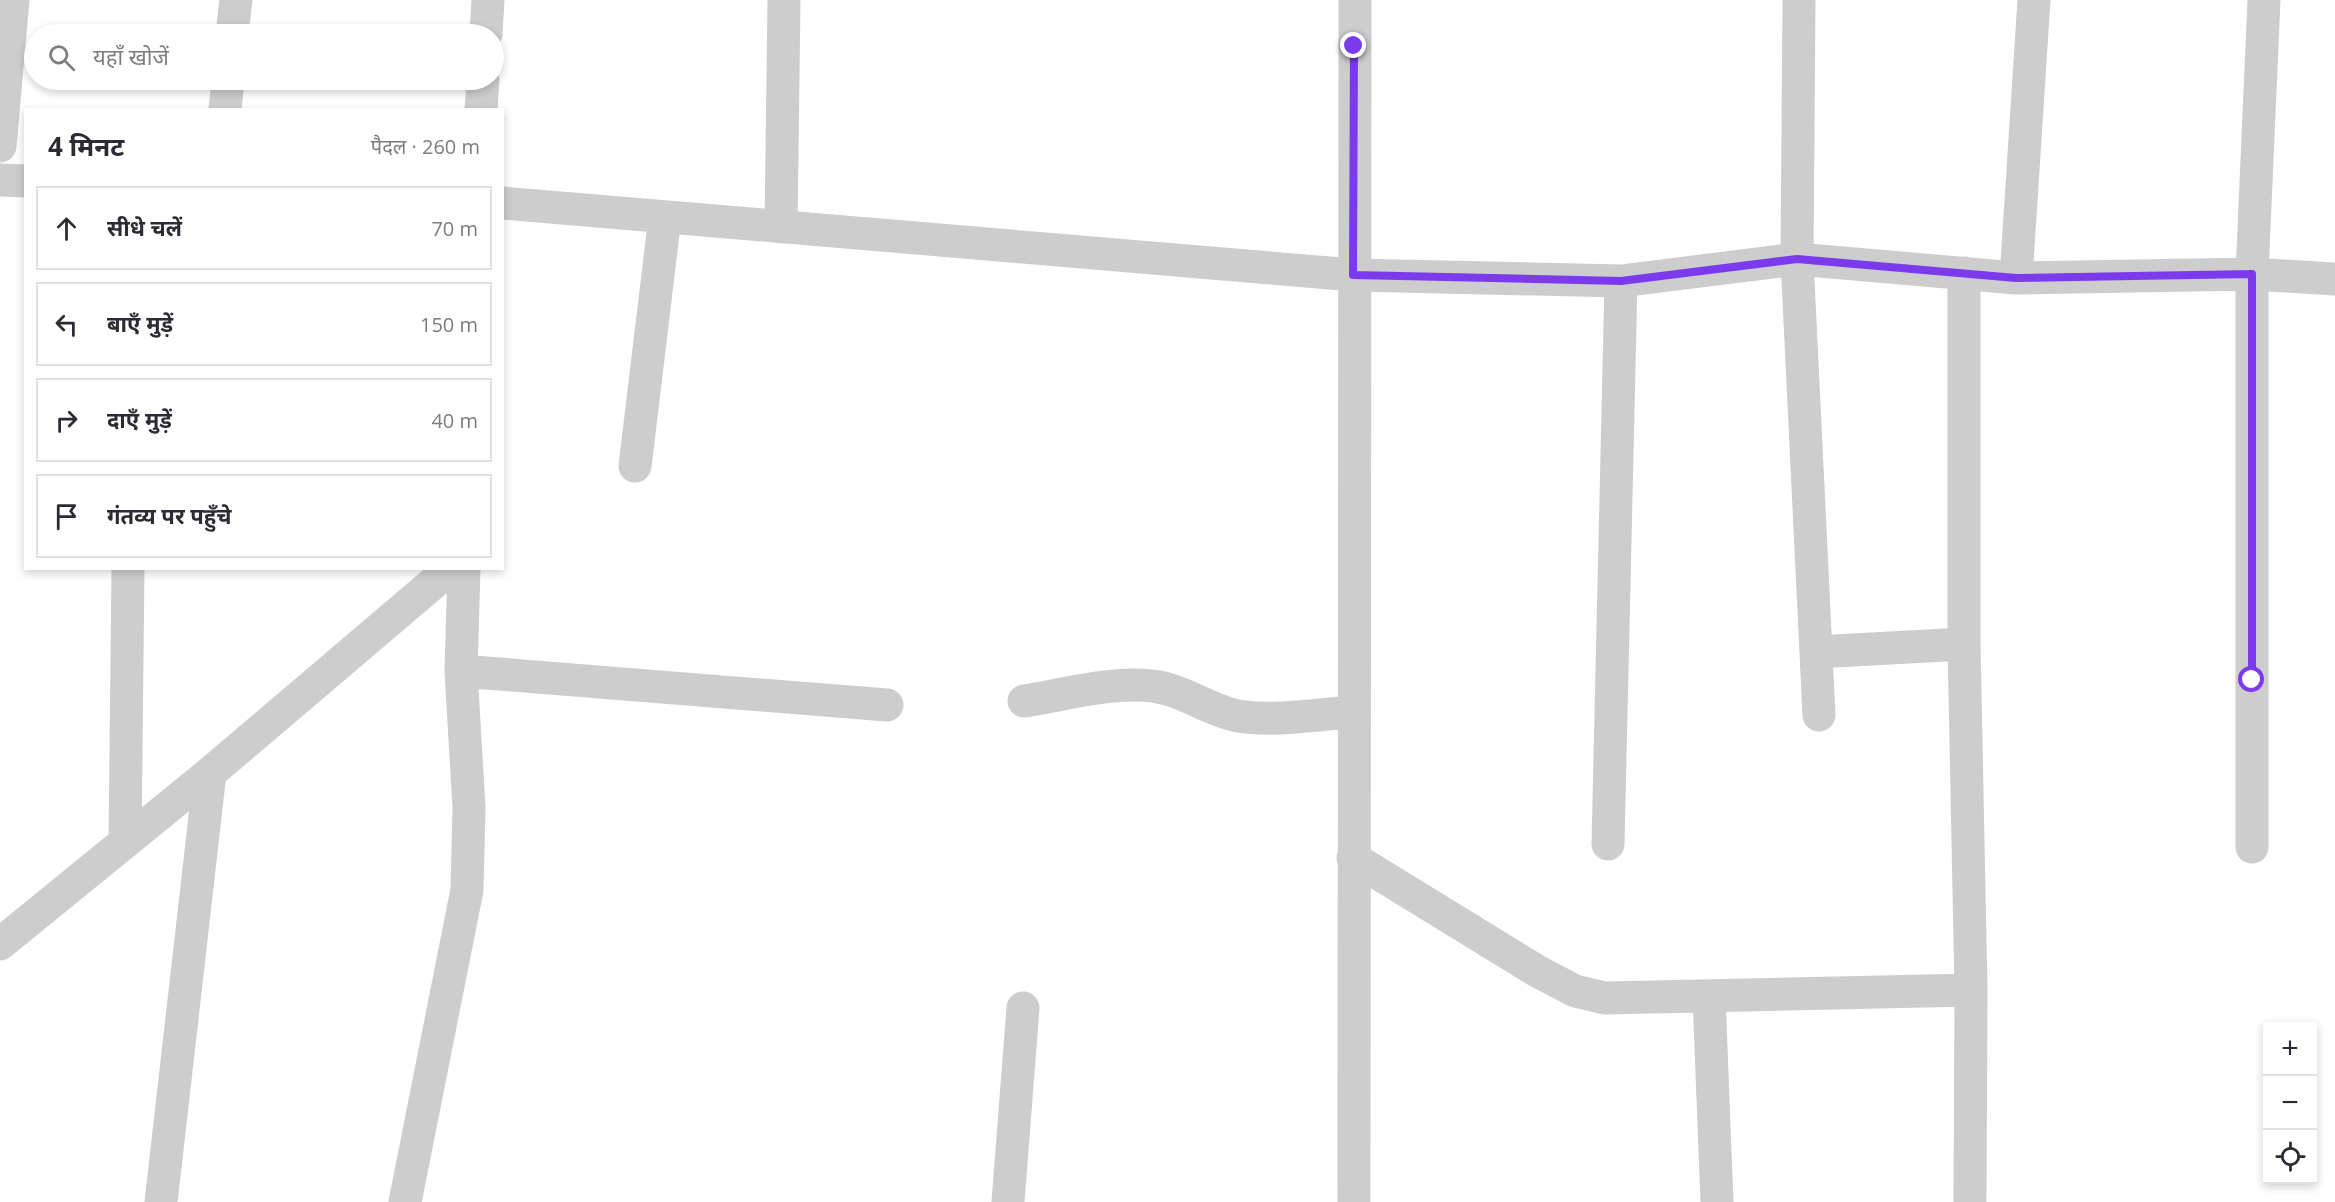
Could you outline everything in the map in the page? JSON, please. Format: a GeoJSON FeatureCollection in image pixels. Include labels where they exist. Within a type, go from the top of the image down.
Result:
{"type":"FeatureCollection","features":[{"type":"Feature","properties":{"kind":"street"},"geometry":{"type":"LineString","coordinates":[[0,146],[13,0]]}},
{"type":"Feature","properties":{"kind":"street"},"geometry":{"type":"LineString","coordinates":[[233,24],[236,0]]}},
{"type":"Feature","properties":{"kind":"street"},"geometry":{"type":"LineString","coordinates":[[487,24],[488,0]]}},
{"type":"Feature","properties":{"kind":"street"},"geometry":{"type":"LineString","coordinates":[[781,227],[784,0]]}},
{"type":"Feature","properties":{"kind":"street"},"geometry":{"type":"LineString","coordinates":[[1354,0],[1354,1202]]}},
{"type":"Feature","properties":{"kind":"street"},"geometry":{"type":"LineString","coordinates":[[1800,0],[1797,259],[1819,715]]}},
{"type":"Feature","properties":{"kind":"street"},"geometry":{"type":"LineString","coordinates":[[2016,278],[2034,0]]}},
{"type":"Feature","properties":{"kind":"street"},"geometry":{"type":"LineString","coordinates":[[2252,848],[2252,274],[2264,0]]}},
{"type":"Feature","properties":{"kind":"street"},"geometry":{"type":"LineString","coordinates":[[225,108],[227,90]]}},
{"type":"Feature","properties":{"kind":"street"},"geometry":{"type":"LineString","coordinates":[[482,108],[483,90]]}},
{"type":"Feature","properties":{"kind":"street"},"geometry":{"type":"LineString","coordinates":[[0,180],[24,181]]}},
{"type":"Feature","properties":{"kind":"street"},"geometry":{"type":"LineString","coordinates":[[504,203],[1353,275],[1621,281],[1797,259],[2016,278],[2252,274],[2335,279]]}},
{"type":"Feature","properties":{"kind":"street"},"geometry":{"type":"LineString","coordinates":[[635,466],[665,217]]}},
{"type":"Feature","properties":{"kind":"street"},"geometry":{"type":"LineString","coordinates":[[1964,273],[1964,644],[1971,990],[1970,1202]]}},
{"type":"Feature","properties":{"kind":"street"},"geometry":{"type":"LineString","coordinates":[[1608,844],[1621,281]]}},
{"type":"Feature","properties":{"kind":"street"},"geometry":{"type":"LineString","coordinates":[[125,842],[128,570]]}},
{"type":"Feature","properties":{"kind":"street"},"geometry":{"type":"LineString","coordinates":[[0,944],[210,773],[449,570]]}},
{"type":"Feature","properties":{"kind":"street"},"geometry":{"type":"LineString","coordinates":[[405,1202],[467,890],[469,808],[460,671],[464,570]]}},
{"type":"Feature","properties":{"kind":"street"},"geometry":{"type":"LineString","coordinates":[[1816,652],[1964,644]]}},
{"type":"Feature","properties":{"kind":"street"},"geometry":{"type":"LineString","coordinates":[[460,671],[887,705]]}},
{"type":"Feature","properties":{"kind":"street"},"geometry":{"type":"LineString","coordinates":[[1024,701],[1105,688],[1151,685],[1238,716],[1260,718],[1353,712]]}},
{"type":"Feature","properties":{"kind":"street"},"geometry":{"type":"LineString","coordinates":[[161,1202],[210,773]]}},
{"type":"Feature","properties":{"kind":"street"},"geometry":{"type":"LineString","coordinates":[[1353,858],[1537,971],[1575,991],[1605,998],[1971,990]]}},
{"type":"Feature","properties":{"kind":"street"},"geometry":{"type":"LineString","coordinates":[[1709,996],[1717,1202]]}},
{"type":"Feature","properties":{"kind":"street"},"geometry":{"type":"LineString","coordinates":[[1008,1202],[1023,1008]]}},
{"type":"Feature","properties":{"kind":"route"},"geometry":{"type":"LineString","coordinates":[[1354,46],[1353,275],[1621,281],[1797,259],[2016,278],[2252,274],[2252,680]]}}]}
